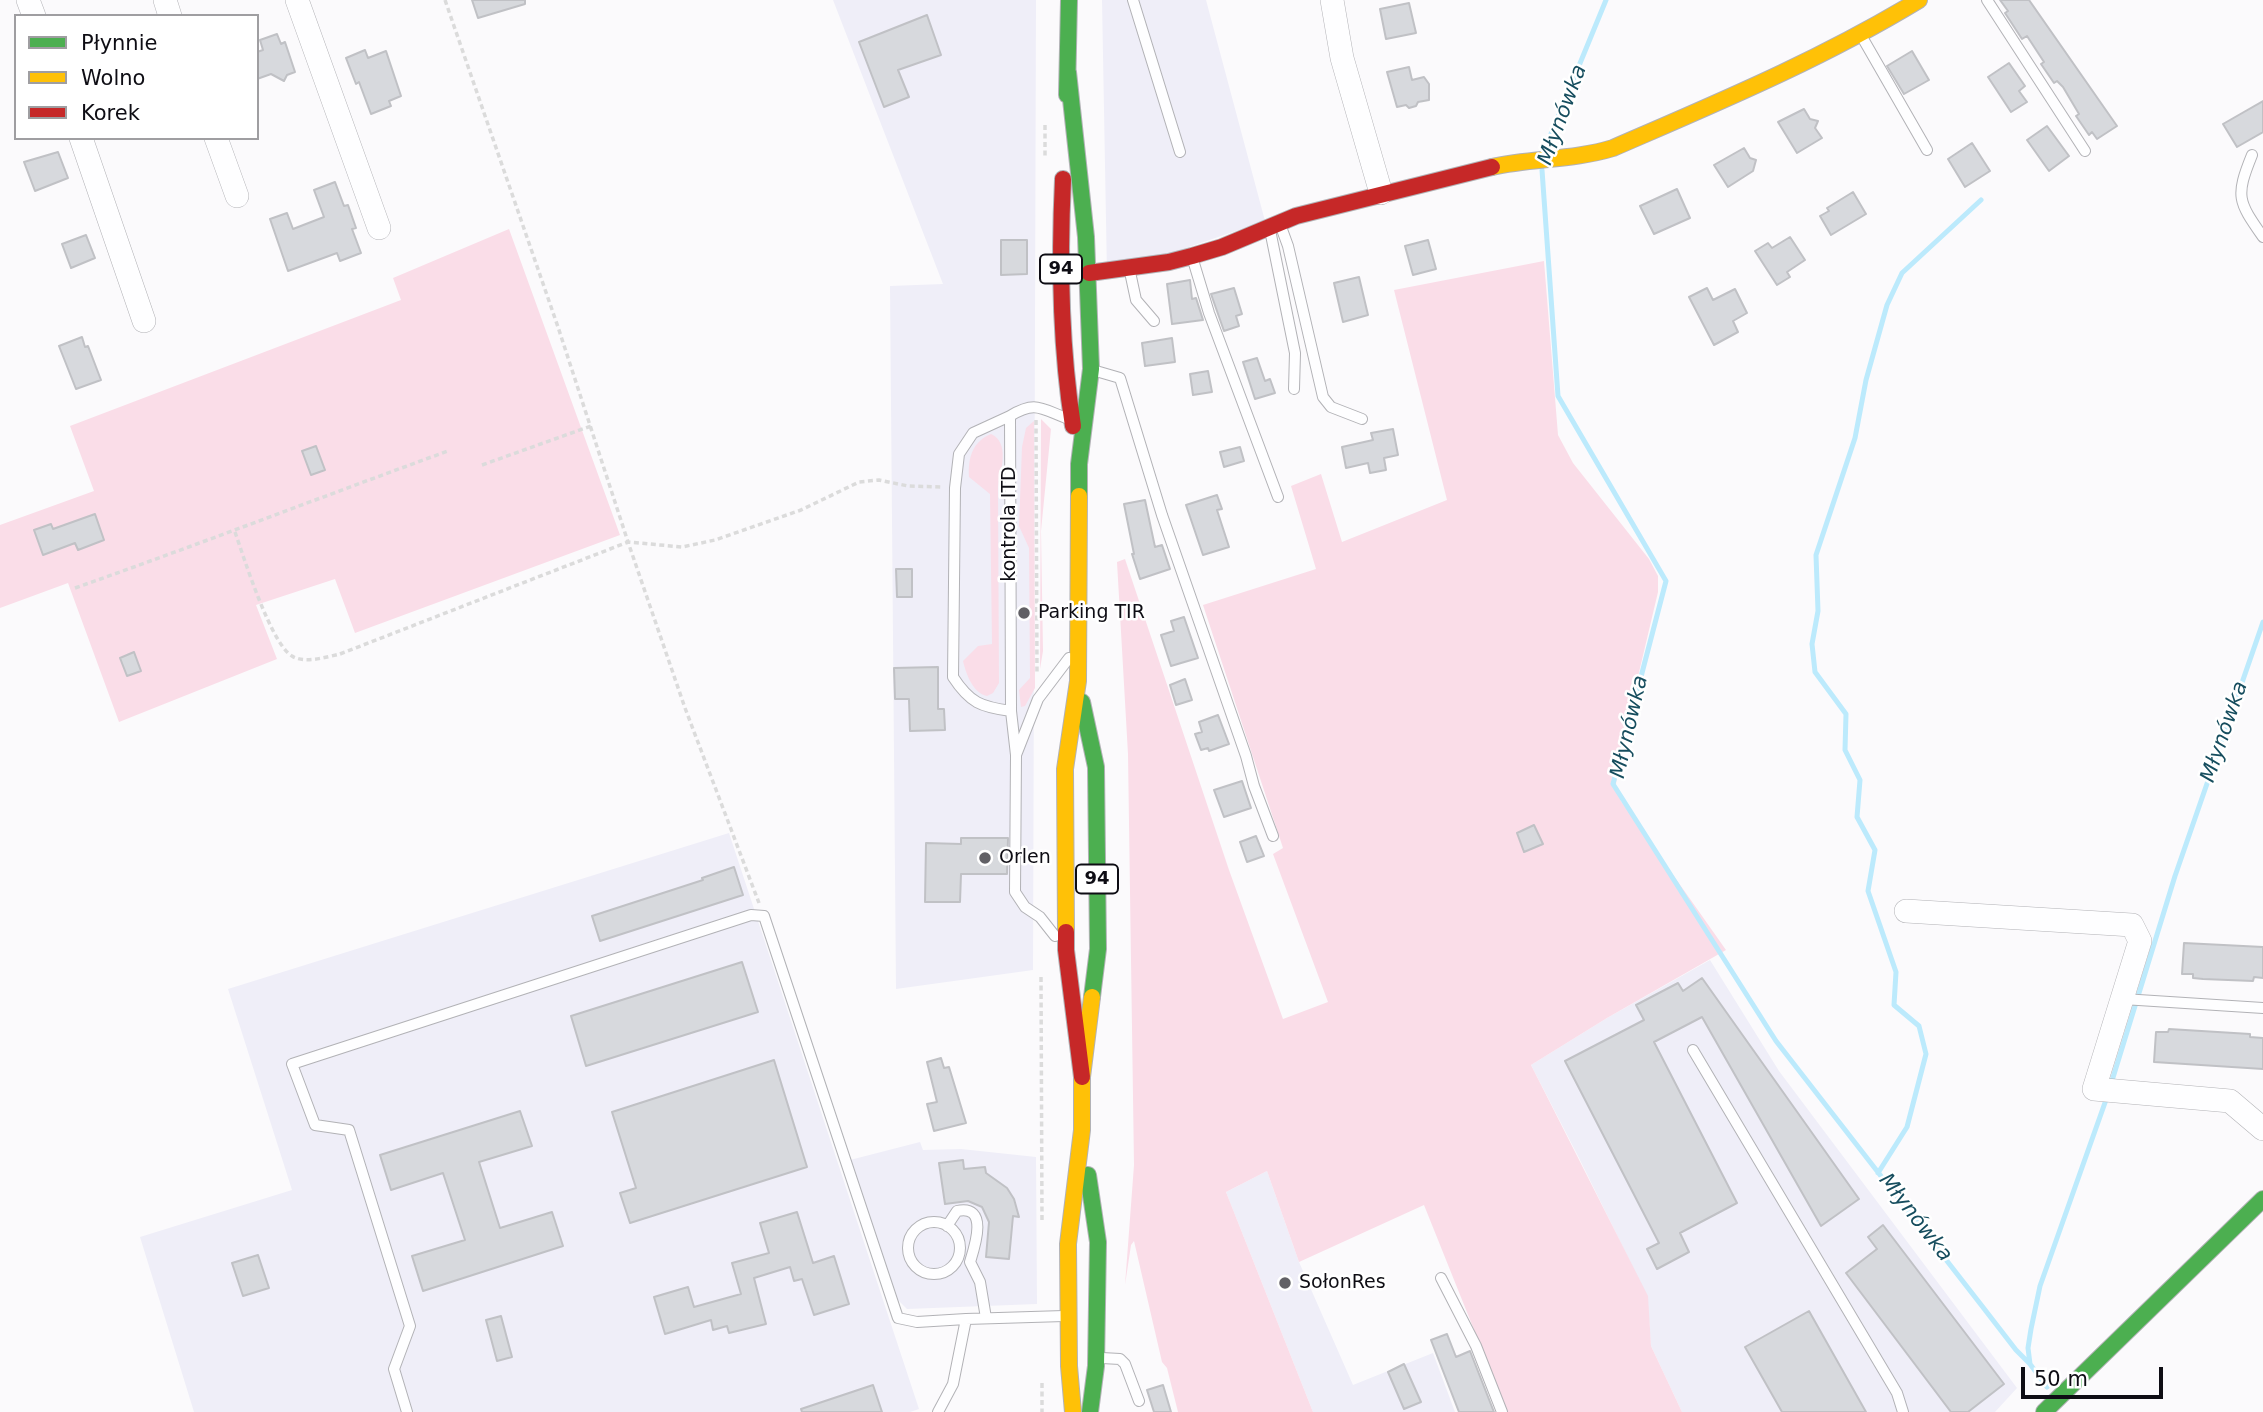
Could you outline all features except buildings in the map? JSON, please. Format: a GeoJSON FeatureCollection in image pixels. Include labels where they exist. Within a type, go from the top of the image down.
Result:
{"type":"FeatureCollection","features":[{"type":"Feature","properties":{"kind":"main road","name":"94"},"geometry":{"type":"LineString","coordinates":[[1069,0],[1060,239],[1063,369],[1078,425],[1079,645],[1078,681],[1065,769],[1053,911],[1066,950],[1082,1077]]}},
{"type":"Feature","properties":{"kind":"main road"},"geometry":{"type":"LineString","coordinates":[[1089,273],[1192,257],[1296,216],[1381,193],[1522,160],[1589,155],[1645,135],[1754,87],[1861,35],[1919,0]]}},
{"type":"Feature","properties":{"kind":"main road","name":"94"},"geometry":{"type":"LineString","coordinates":[[1068,72],[1089,273],[1091,369],[1078,425]]}},
{"type":"Feature","properties":{"kind":"main road","name":"94"},"geometry":{"type":"LineString","coordinates":[[1073,1412],[1069,1366],[1077,1310],[1068,1244],[1082,1130],[1082,1077],[1098,949],[1096,767],[1078,681]]}},
{"type":"Feature","properties":{"kind":"main road","name":"94"},"geometry":{"type":"LineString","coordinates":[[1082,1130],[1098,1242],[1096,1358],[1090,1412]]}},
{"type":"Feature","properties":{"kind":"main road"},"geometry":{"type":"LineString","coordinates":[[2044,1412],[2263,1199]]}},
{"type":"Feature","properties":{"kind":"street"},"geometry":{"type":"LineString","coordinates":[[297,0],[379,228]]}},
{"type":"Feature","properties":{"kind":"street"},"geometry":{"type":"LineString","coordinates":[[1332,0],[1342,58],[1381,193]]}},
{"type":"Feature","properties":{"kind":"street"},"geometry":{"type":"LineString","coordinates":[[82,140],[144,321]]}},
{"type":"Feature","properties":{"kind":"street"},"geometry":{"type":"LineString","coordinates":[[217,140],[237,196]]}},
{"type":"Feature","properties":{"kind":"street"},"geometry":{"type":"LineString","coordinates":[[1906,911],[2132,925],[2140,941],[2094,1089],[2230,1101],[2263,1129]]}},
{"type":"Feature","properties":{"kind":"lane"},"geometry":{"type":"LineString","coordinates":[[1133,0],[1180,152]]}},
{"type":"Feature","properties":{"kind":"lane"},"geometry":{"type":"LineString","coordinates":[[1987,0],[2085,151]]}},
{"type":"Feature","properties":{"kind":"lane"},"geometry":{"type":"LineString","coordinates":[[1861,35],[1927,150]]}},
{"type":"Feature","properties":{"kind":"lane"},"geometry":{"type":"LineString","coordinates":[[2252,155],[2239,194],[2246,212],[2263,237]]}},
{"type":"Feature","properties":{"kind":"lane"},"geometry":{"type":"LineString","coordinates":[[1275,225],[1295,352],[1294,389]]}},
{"type":"Feature","properties":{"kind":"lane"},"geometry":{"type":"LineString","coordinates":[[1275,225],[1288,246],[1323,397],[1331,407],[1362,419]]}},
{"type":"Feature","properties":{"kind":"lane"},"geometry":{"type":"LineString","coordinates":[[1192,257],[1209,313],[1278,498]]}},
{"type":"Feature","properties":{"kind":"lane"},"geometry":{"type":"LineString","coordinates":[[1129,266],[1130,282],[1136,300],[1154,321]]}},
{"type":"Feature","properties":{"kind":"lane"},"geometry":{"type":"LineString","coordinates":[[1091,369],[1120,378],[1162,515],[1273,836]]}},
{"type":"Feature","properties":{"kind":"lane"},"geometry":{"type":"LineString","coordinates":[[1011,711],[985,708],[964,695],[953,677],[955,488],[959,454],[973,433],[1025,407],[1037,407],[1078,425]]}},
{"type":"Feature","properties":{"kind":"lane","name":"kontrola ITD"},"geometry":{"type":"LineString","coordinates":[[1010,416],[1011,711],[1016,755]]}},
{"type":"Feature","properties":{"kind":"lane"},"geometry":{"type":"LineString","coordinates":[[1077,890],[1053,911],[1025,907],[1015,892],[1016,755],[1038,699],[1079,645]]}},
{"type":"Feature","properties":{"kind":"lane"},"geometry":{"type":"LineString","coordinates":[[1086,874],[1096,850]]}},
{"type":"Feature","properties":{"kind":"lane"},"geometry":{"type":"LineString","coordinates":[[1053,911],[1066,950]]}},
{"type":"Feature","properties":{"kind":"lane"},"geometry":{"type":"LineString","coordinates":[[407,1412],[394,1369],[410,1326],[349,1130],[315,1125],[292,1064],[751,915],[764,916],[898,1318],[917,1322],[1077,1310],[1098,1284]]}},
{"type":"Feature","properties":{"kind":"lane"},"geometry":{"type":"LineString","coordinates":[[2123,999],[2263,1009]]}},
{"type":"Feature","properties":{"kind":"lane"},"geometry":{"type":"LineString","coordinates":[[1693,1050],[1896,1393],[1903,1412]]}},
{"type":"Feature","properties":{"kind":"lane"},"geometry":{"type":"LineString","coordinates":[[947,1226],[957,1211],[963,1210],[973,1213],[978,1221],[970,1262],[980,1282],[986,1318]]}},
{"type":"Feature","properties":{"kind":"lane"},"geometry":{"type":"LineString","coordinates":[[929,1222],[947,1226],[952,1229],[960,1243],[957,1259],[946,1271],[939,1274],[916,1267],[908,1253],[915,1230],[929,1222]]}},
{"type":"Feature","properties":{"kind":"lane"},"geometry":{"type":"LineString","coordinates":[[1441,1278],[1476,1346],[1502,1412]]}},
{"type":"Feature","properties":{"kind":"lane"},"geometry":{"type":"LineString","coordinates":[[938,1412],[953,1384],[965,1319]]}},
{"type":"Feature","properties":{"kind":"lane"},"geometry":{"type":"LineString","coordinates":[[1096,1358],[1120,1359],[1125,1364],[1139,1401]]}},
{"type":"Feature","properties":{"kind":"path"},"geometry":{"type":"LineString","coordinates":[[445,0],[685,708],[764,916]]}},
{"type":"Feature","properties":{"kind":"path"},"geometry":{"type":"LineString","coordinates":[[482,464],[591,426]]}},
{"type":"Feature","properties":{"kind":"path"},"geometry":{"type":"LineString","coordinates":[[75,588],[234,532],[449,451]]}},
{"type":"Feature","properties":{"kind":"path"},"geometry":{"type":"LineString","coordinates":[[234,532],[277,641],[292,657],[311,659],[340,654],[628,542],[682,547],[715,540],[801,510],[859,482],[878,480],[908,486],[955,488]]}},
{"type":"Feature","properties":{"kind":"shaded area"},"geometry":{"type":"Polygon","coordinates":[[[833,0],[1036,0],[1033,970],[896,989],[890,286],[943,284],[833,0]]]}},
{"type":"Feature","properties":{"kind":"shaded area"},"geometry":{"type":"Polygon","coordinates":[[[1102,0],[1206,0],[1265,221],[1107,275],[1102,0]]]}},
{"type":"Feature","properties":{"kind":"shaded area"},"geometry":{"type":"Polygon","coordinates":[[[509,229],[620,535],[355,633],[335,579],[256,605],[277,659],[119,722],[68,583],[0,608],[0,525],[94,491],[70,426],[401,300],[393,278],[509,229]]]}},
{"type":"Feature","properties":{"kind":"shaded area"},"geometry":{"type":"Polygon","coordinates":[[[1544,261],[1558,435],[1573,463],[1649,559],[1658,576],[1658,592],[1618,761],[1616,785],[1621,801],[1726,950],[1531,1065],[1648,1296],[1651,1346],[1682,1412],[1507,1412],[1424,1205],[1299,1262],[1267,1171],[1226,1192],[1313,1412],[1178,1412],[1167,1368],[1162,1362],[1134,1241],[1131,1245],[1125,1285],[1134,1165],[1128,754],[1117,562],[1125,559],[1229,870],[1283,1019],[1328,1002],[1273,854],[1283,848],[1203,605],[1316,569],[1291,486],[1321,474],[1342,542],[1447,500],[1394,290],[1544,261]]]}},
{"type":"Feature","properties":{"kind":"shaded area"},"geometry":{"type":"Polygon","coordinates":[[[1041,419],[1051,429],[1041,531],[1043,651],[1040,669],[1041,419]]]}},
{"type":"Feature","properties":{"kind":"shaded area"},"geometry":{"type":"Polygon","coordinates":[[[1034,421],[1035,688],[1025,706],[1021,707],[1019,690],[1030,678],[1029,548],[1019,526],[1022,447],[1026,428],[1034,421]]]}},
{"type":"Feature","properties":{"kind":"shaded area"},"geometry":{"type":"Polygon","coordinates":[[[991,434],[1001,443],[1003,458],[998,487],[999,683],[993,693],[987,696],[974,687],[963,661],[978,646],[992,644],[990,494],[969,477],[972,451],[979,441],[991,434]]]}},
{"type":"Feature","properties":{"kind":"shaded area"},"geometry":{"type":"Polygon","coordinates":[[[729,833],[919,1409],[910,1412],[194,1412],[140,1237],[292,1190],[228,989],[729,833]]]}},
{"type":"Feature","properties":{"kind":"shaded area"},"geometry":{"type":"Polygon","coordinates":[[[1710,960],[1779,1071],[2017,1388],[1995,1412],[1682,1412],[1651,1346],[1647,1296],[1531,1065],[1710,960]]]}},
{"type":"Feature","properties":{"kind":"shaded area"},"geometry":{"type":"Polygon","coordinates":[[[920,1142],[923,1150],[961,1149],[1036,1157],[1037,1304],[907,1309],[897,1299],[850,1160],[920,1142]]]}},
{"type":"Feature","properties":{"kind":"shaded area","name":"SołonRes"},"geometry":{"type":"Polygon","coordinates":[[[1267,1171],[1299,1262],[1353,1385],[1433,1353],[1455,1412],[1313,1412],[1226,1192],[1267,1171]]]}},
{"type":"Feature","properties":{"kind":"waterway","name":"Młynówka"},"geometry":{"type":"LineString","coordinates":[[1546,146],[1606,0]]}},
{"type":"Feature","properties":{"kind":"waterway","name":"Młynówka"},"geometry":{"type":"LineString","coordinates":[[1542,170],[1558,396],[1666,581],[1613,784],[1776,1041],[2016,1350],[2030,1364]]}},
{"type":"Feature","properties":{"kind":"waterway"},"geometry":{"type":"LineString","coordinates":[[1878,1173],[1907,1127],[1926,1054],[1919,1026],[1894,1005],[1896,972],[1868,891],[1875,850],[1857,817],[1860,780],[1845,750],[1846,714],[1815,672],[1812,644],[1818,611],[1816,555],[1855,438],[1866,380],[1887,305],[1902,273],[1981,200]]}},
{"type":"Feature","properties":{"kind":"waterway","name":"Młynówka"},"geometry":{"type":"LineString","coordinates":[[2111,1084],[2175,876],[2263,622]]}},
{"type":"Feature","properties":{"kind":"waterway","name":"Młynówka"},"geometry":{"type":"LineString","coordinates":[[2047,1387],[2030,1364],[2028,1348],[2031,1329],[2040,1286],[2107,1097]]}},
{"type":"Feature","properties":{"kind":"traffic: fast"},"geometry":{"type":"LineString","coordinates":[[1067,95],[1069,0]]}},
{"type":"Feature","properties":{"kind":"traffic: fast"},"geometry":{"type":"LineString","coordinates":[[1068,72],[1086,237],[1091,369],[1079,464],[1079,496]]}},
{"type":"Feature","properties":{"kind":"traffic: fast"},"geometry":{"type":"LineString","coordinates":[[1082,702],[1096,767],[1098,949],[1092,997]]}},
{"type":"Feature","properties":{"kind":"traffic: fast"},"geometry":{"type":"LineString","coordinates":[[1088,1175],[1098,1242],[1096,1366],[1090,1412]]}},
{"type":"Feature","properties":{"kind":"traffic: fast"},"geometry":{"type":"LineString","coordinates":[[2044,1412],[2263,1199]]}},
{"type":"Feature","properties":{"kind":"traffic: slow"},"geometry":{"type":"LineString","coordinates":[[1492,167],[1583,155],[1613,148],[1807,61],[1919,0]]}},
{"type":"Feature","properties":{"kind":"traffic: slow"},"geometry":{"type":"LineString","coordinates":[[1066,932],[1065,769],[1078,681],[1079,496]]}},
{"type":"Feature","properties":{"kind":"traffic: slow"},"geometry":{"type":"LineString","coordinates":[[1073,1412],[1069,1366],[1068,1244],[1082,1130],[1082,1077],[1092,997]]}},
{"type":"Feature","properties":{"kind":"traffic: jam"},"geometry":{"type":"LineString","coordinates":[[1089,273],[1169,262],[1192,256],[1222,247],[1296,216],[1492,167]]}},
{"type":"Feature","properties":{"kind":"traffic: jam"},"geometry":{"type":"LineString","coordinates":[[1063,179],[1062,303],[1065,364],[1073,426]]}},
{"type":"Feature","properties":{"kind":"traffic: jam"},"geometry":{"type":"LineString","coordinates":[[1066,932],[1082,1077]]}},
{"type":"Feature","properties":{"kind":"place","name":"Parking TIR"},"geometry":{"type":"Point","coordinates":[1024,613]}},
{"type":"Feature","properties":{"kind":"place","name":"Orlen"},"geometry":{"type":"Point","coordinates":[985,858]}},
{"type":"Feature","properties":{"kind":"place","name":"SołonRes"},"geometry":{"type":"Point","coordinates":[1285,1283]}}]}
